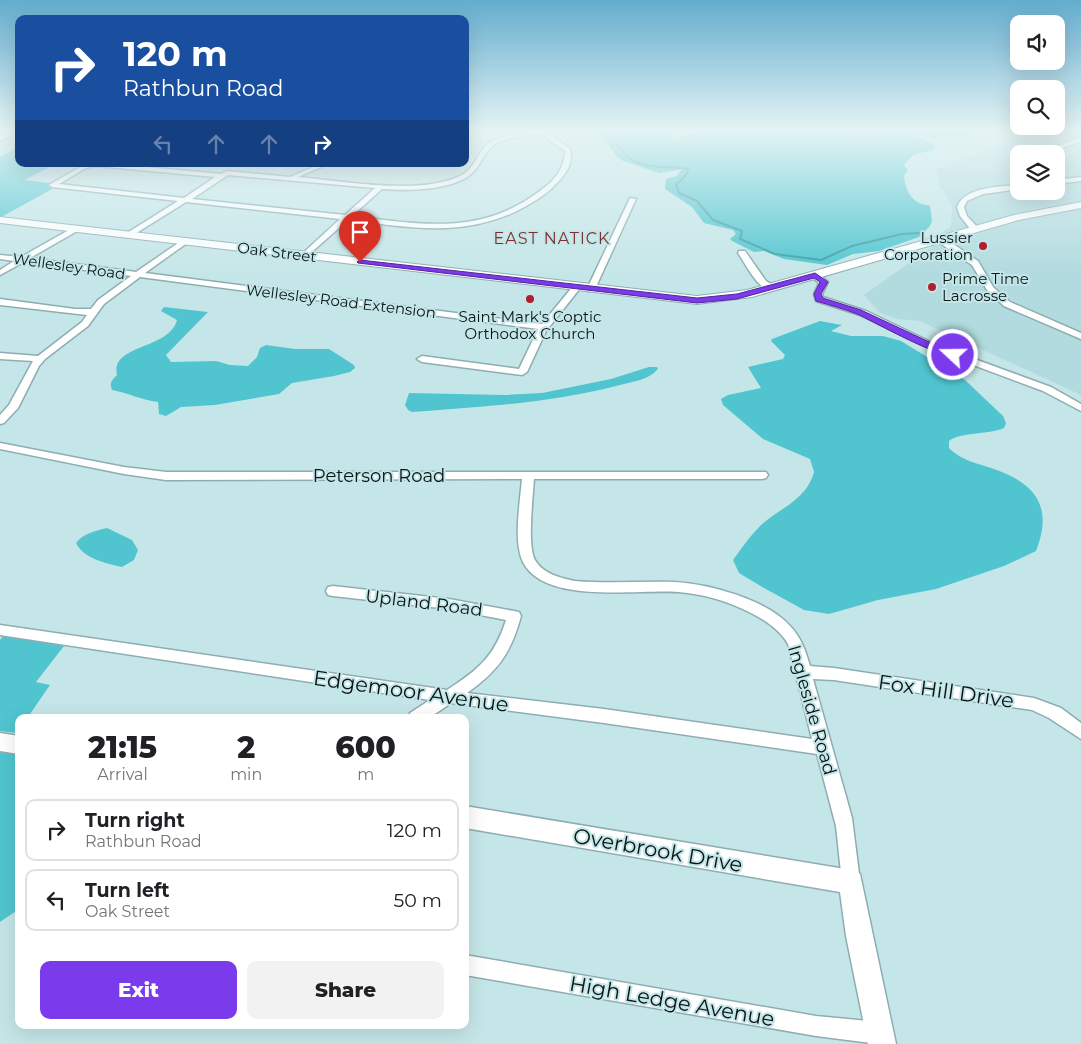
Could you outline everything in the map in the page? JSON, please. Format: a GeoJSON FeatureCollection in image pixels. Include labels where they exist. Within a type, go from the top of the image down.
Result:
{"type":"FeatureCollection","features":[{"type":"Feature","properties":{"kind":"main road","name":"Oak Street"},"geometry":{"type":"LineString","coordinates":[[0,220],[697,300],[728,298],[771,288],[1034,213],[1081,205]]}},
{"type":"Feature","properties":{"kind":"street"},"geometry":{"type":"LineString","coordinates":[[66,178],[52,185],[445,227],[468,225],[498,216],[551,188],[559,178]]}},
{"type":"Feature","properties":{"kind":"street"},"geometry":{"type":"LineString","coordinates":[[130,235],[218,178]]}},
{"type":"Feature","properties":{"kind":"street"},"geometry":{"type":"LineString","coordinates":[[292,178],[419,188],[452,182],[460,178]]}},
{"type":"Feature","properties":{"kind":"street"},"geometry":{"type":"LineString","coordinates":[[1065,181],[1081,180]]}},
{"type":"Feature","properties":{"kind":"street"},"geometry":{"type":"LineString","coordinates":[[306,256],[381,186]]}},
{"type":"Feature","properties":{"kind":"street"},"geometry":{"type":"LineString","coordinates":[[975,229],[961,215],[960,207],[963,200],[978,193],[1010,188]]}},
{"type":"Feature","properties":{"kind":"street"},"geometry":{"type":"LineString","coordinates":[[591,289],[632,199]]}},
{"type":"Feature","properties":{"kind":"street"},"geometry":{"type":"LineString","coordinates":[[0,273],[76,228]]}},
{"type":"Feature","properties":{"kind":"street"},"geometry":{"type":"LineString","coordinates":[[940,239],[975,263],[990,288],[1007,304],[1081,336]]}},
{"type":"Feature","properties":{"kind":"street"},"geometry":{"type":"LineString","coordinates":[[0,421],[14,406],[39,360],[85,324],[101,302],[184,241]]}},
{"type":"Feature","properties":{"kind":"street"},"geometry":{"type":"LineString","coordinates":[[742,254],[763,282],[771,288]]}},
{"type":"Feature","properties":{"kind":"street","name":"Wellesley Road"},"geometry":{"type":"LineString","coordinates":[[0,257],[138,275]]}},
{"type":"Feature","properties":{"kind":"street","name":"Wellesley Road Extension"},"geometry":{"type":"LineString","coordinates":[[138,275],[544,327]]}},
{"type":"Feature","properties":{"kind":"street"},"geometry":{"type":"LineString","coordinates":[[815,275],[824,282],[818,294],[819,299],[858,312],[921,342],[1047,389],[1081,408]]}},
{"type":"Feature","properties":{"kind":"street"},"geometry":{"type":"LineString","coordinates":[[422,360],[522,372],[544,327],[577,287]]}},
{"type":"Feature","properties":{"kind":"street"},"geometry":{"type":"LineString","coordinates":[[0,302],[75,312],[92,312]]}},
{"type":"Feature","properties":{"kind":"street"},"geometry":{"type":"LineString","coordinates":[[0,356],[39,360]]}},
{"type":"Feature","properties":{"kind":"street","name":"Peterson Road"},"geometry":{"type":"LineString","coordinates":[[0,446],[54,454],[121,471],[166,476],[762,476]]}},
{"type":"Feature","properties":{"kind":"street","name":"Ingleside Road"},"geometry":{"type":"LineString","coordinates":[[528,475],[526,555],[534,568],[542,574],[552,580],[578,586],[678,587],[706,592],[728,599],[770,618],[786,630],[795,645],[843,818],[851,882]]}},
{"type":"Feature","properties":{"kind":"street","name":"Upland Road"},"geometry":{"type":"LineString","coordinates":[[334,591],[449,604],[514,616],[506,642],[495,660],[447,696]]}},
{"type":"Feature","properties":{"kind":"street","name":"Edgemoor Avenue"},"geometry":{"type":"LineString","coordinates":[[0,630],[447,696],[823,747]]}},
{"type":"Feature","properties":{"kind":"street","name":"Fox Hill Drive"},"geometry":{"type":"LineString","coordinates":[[802,672],[834,674],[1016,700],[1034,704],[1055,714],[1081,732]]}},
{"type":"Feature","properties":{"kind":"street"},"geometry":{"type":"LineString","coordinates":[[422,714],[447,696]]}},
{"type":"Feature","properties":{"kind":"street"},"geometry":{"type":"LineString","coordinates":[[0,742],[15,744]]}},
{"type":"Feature","properties":{"kind":"street","name":"Overbrook Drive"},"geometry":{"type":"LineString","coordinates":[[469,818],[851,882]]}},
{"type":"Feature","properties":{"kind":"street"},"geometry":{"type":"LineString","coordinates":[[851,882],[859,936],[880,1039]]}},
{"type":"Feature","properties":{"kind":"street","name":"High Ledge Avenue"},"geometry":{"type":"LineString","coordinates":[[469,967],[816,1026],[880,1039]]}},
{"type":"Feature","properties":{"kind":"shaded area"},"geometry":{"type":"Polygon","coordinates":[[[0,178],[29,178],[24,180],[49,183],[48,187],[54,188],[3,216],[0,216],[0,178]]]}},
{"type":"Feature","properties":{"kind":"shaded area"},"geometry":{"type":"Polygon","coordinates":[[[904,178],[910,195],[919,203],[930,206],[932,221],[930,226],[919,237],[879,251],[853,254],[827,265],[784,259],[764,251],[754,252],[730,239],[736,234],[733,230],[704,223],[692,207],[665,189],[666,179],[904,178]]]}},
{"type":"Feature","properties":{"kind":"shaded area"},"geometry":{"type":"Polygon","coordinates":[[[938,178],[1010,178],[1010,200],[1065,200],[1065,178],[1081,178],[1081,202],[1022,212],[937,236],[951,226],[952,206],[943,190],[940,189],[938,178]]]}},
{"type":"Feature","properties":{"kind":"shaded area"},"geometry":{"type":"Polygon","coordinates":[[[1081,208],[1081,395],[920,321],[898,319],[880,313],[864,295],[933,246],[1043,214],[1081,208]]]}},
{"type":"Feature","properties":{"kind":"shaded area"},"geometry":{"type":"Polygon","coordinates":[[[164,307],[208,312],[166,355],[171,362],[216,361],[230,365],[248,366],[257,357],[260,348],[266,345],[295,349],[329,349],[354,365],[355,368],[350,372],[334,376],[292,383],[279,394],[215,405],[181,407],[166,416],[159,414],[158,402],[112,390],[111,383],[117,375],[117,365],[122,358],[163,337],[172,330],[177,320],[161,311],[164,307]]]}},
{"type":"Feature","properties":{"kind":"shaded area"},"geometry":{"type":"Polygon","coordinates":[[[820,321],[842,325],[831,331],[851,336],[883,336],[901,341],[965,380],[1003,416],[1006,423],[1004,428],[954,438],[949,441],[949,448],[964,459],[1009,475],[1031,490],[1042,510],[1043,522],[1036,551],[1004,566],[936,589],[878,600],[829,614],[804,610],[739,573],[733,560],[742,547],[760,526],[805,490],[814,472],[810,459],[763,439],[723,405],[721,399],[728,395],[761,388],[748,367],[783,359],[785,355],[771,341],[772,339],[820,321]]]}},
{"type":"Feature","properties":{"kind":"shaded area"},"geometry":{"type":"Polygon","coordinates":[[[649,367],[657,367],[658,369],[640,380],[569,396],[517,403],[412,412],[405,405],[409,393],[505,395],[542,393],[611,379],[649,367]]]}},
{"type":"Feature","properties":{"kind":"shaded area"},"geometry":{"type":"Polygon","coordinates":[[[107,528],[132,540],[138,550],[134,560],[122,567],[102,562],[84,553],[76,543],[94,531],[107,528]]]}},
{"type":"Feature","properties":{"kind":"shaded area"},"geometry":{"type":"Polygon","coordinates":[[[4,635],[64,646],[36,682],[50,685],[30,714],[15,714],[15,733],[0,731],[0,640],[4,635]]]}},
{"type":"Feature","properties":{"kind":"shaded area"},"geometry":{"type":"Polygon","coordinates":[[[0,752],[15,754],[15,912],[0,922],[0,752]]]}},
{"type":"Feature","properties":{"kind":"waterway"},"geometry":{"type":"LineString","coordinates":[[683,178],[676,185],[679,193],[697,201],[713,220],[742,231],[740,239],[775,254],[821,260],[852,246],[902,234],[919,233]]}},
{"type":"Feature","properties":{"kind":"place","name":"Lussier Corporation"},"geometry":{"type":"Point","coordinates":[983,246]}},
{"type":"Feature","properties":{"kind":"place","name":"Prime Time Lacrosse"},"geometry":{"type":"Point","coordinates":[932,287]}},
{"type":"Feature","properties":{"kind":"place","name":"Saint Mark's Coptic Orthodox Church"},"geometry":{"type":"Point","coordinates":[530,299]}},
{"type":"Feature","properties":{"kind":"district","name":"EAST NATICK"},"geometry":{"type":"Point","coordinates":[552,238]}},
{"type":"Feature","properties":{"kind":"route"},"geometry":{"type":"LineString","coordinates":[[360,262],[697,300],[737,296],[815,275],[824,282],[817,297],[819,299],[858,312],[890,326],[911,338],[953,355]]}}]}
